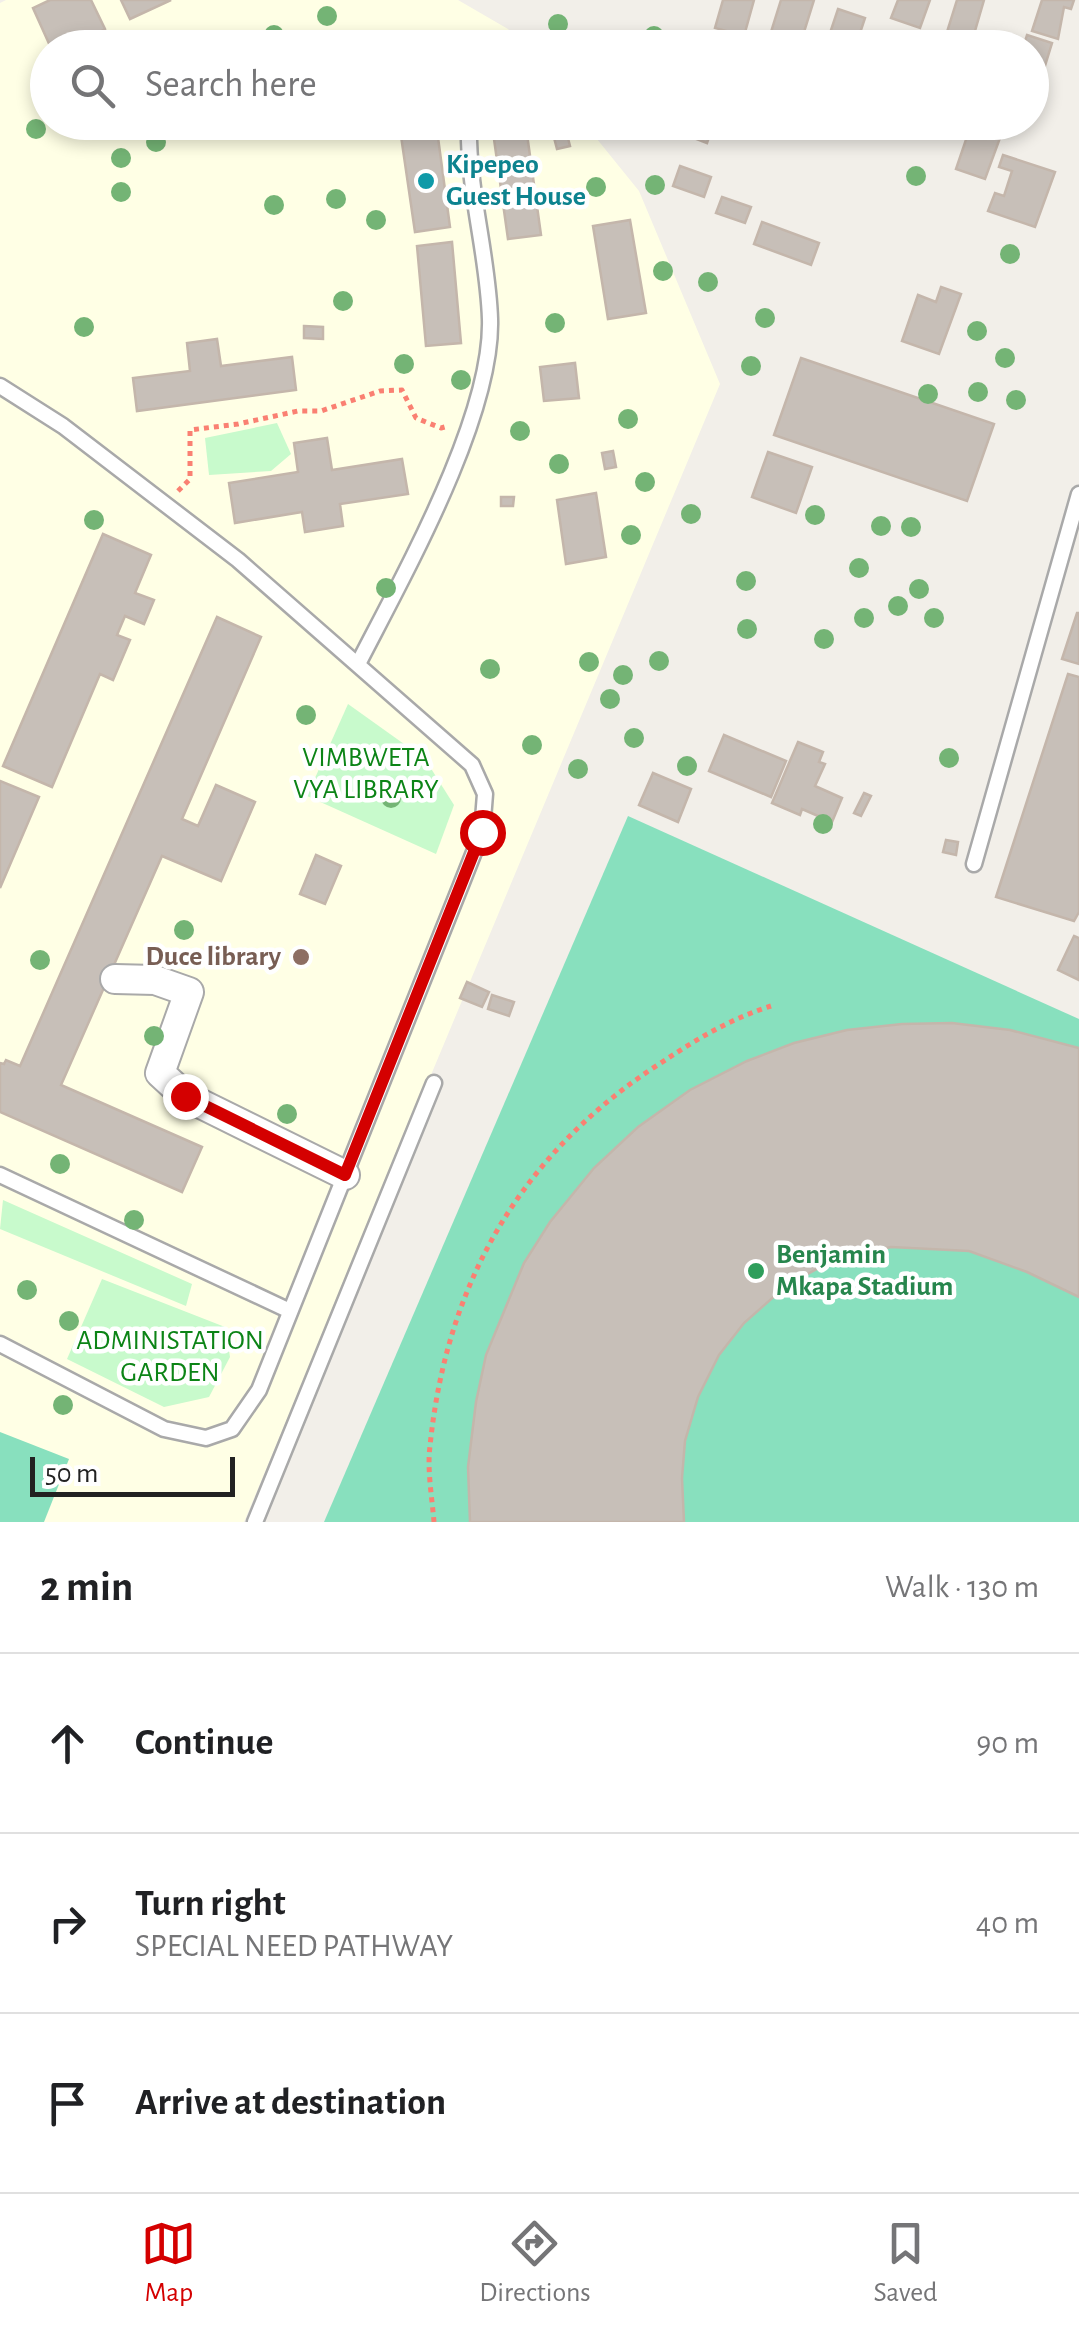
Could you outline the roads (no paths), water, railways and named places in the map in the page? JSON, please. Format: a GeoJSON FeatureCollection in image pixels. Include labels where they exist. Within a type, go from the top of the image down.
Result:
{"type":"FeatureCollection","features":[{"type":"Feature","properties":{"kind":"street"},"geometry":{"type":"LineString","coordinates":[[115,980],[156,980],[190,992],[160,1073],[185,1096],[345,1175]]}},
{"type":"Feature","properties":{"kind":"lane"},"geometry":{"type":"LineString","coordinates":[[358,664],[429,520],[470,420],[487,360],[488,288],[472,184],[470,140]]}},
{"type":"Feature","properties":{"kind":"lane"},"geometry":{"type":"LineString","coordinates":[[0,386],[64,426],[238,560],[472,764],[485,794],[482,832],[258,1390],[232,1428],[206,1438],[164,1429],[0,1344]]}},
{"type":"Feature","properties":{"kind":"lane"},"geometry":{"type":"LineString","coordinates":[[974,864],[1079,494]]}},
{"type":"Feature","properties":{"kind":"lane"},"geometry":{"type":"LineString","coordinates":[[255,1522],[434,1083]]}},
{"type":"Feature","properties":{"kind":"lane"},"geometry":{"type":"LineString","coordinates":[[0,1175],[290,1311]]}},
{"type":"Feature","properties":{"kind":"place","name":"Kipepeo Guest House"},"geometry":{"type":"Point","coordinates":[426,181]}},
{"type":"Feature","properties":{"kind":"place","name":"Duce library"},"geometry":{"type":"Point","coordinates":[301,957]}},
{"type":"Feature","properties":{"kind":"place","name":"Benjamin Mkapa Stadium"},"geometry":{"type":"Point","coordinates":[756,1271]}},
{"type":"Feature","properties":{"kind":"park label","name":"VIMBWETA VYA LIBRARY"},"geometry":{"type":"Point","coordinates":[366,774]}},
{"type":"Feature","properties":{"kind":"park label","name":"ADMINISTATION GARDEN"},"geometry":{"type":"Point","coordinates":[170,1357]}}]}
